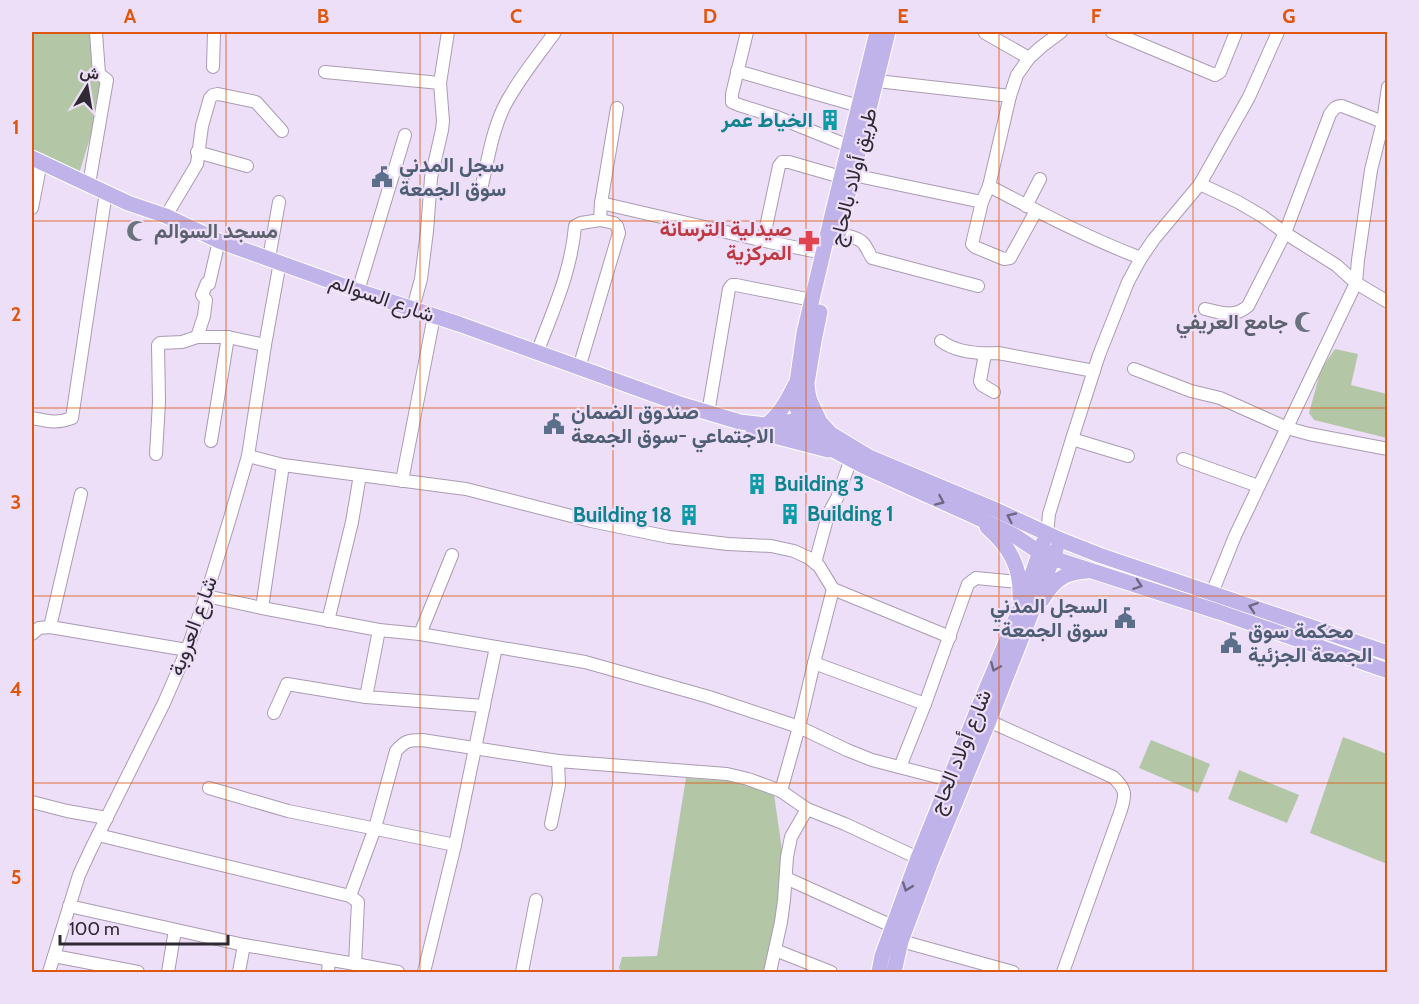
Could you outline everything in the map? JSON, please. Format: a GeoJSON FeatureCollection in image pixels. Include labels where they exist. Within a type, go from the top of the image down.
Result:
{"type":"FeatureCollection","features":[{"type":"Feature","properties":{"kind":"main road","name":"طريق أولاد بالحاج"},"geometry":{"type":"LineString","coordinates":[[813,319],[838,233],[849,146],[877,32]]}},
{"type":"Feature","properties":{"kind":"main road","name":"طريق أولاد بالحاج"},"geometry":{"type":"LineString","coordinates":[[813,319],[812,300],[823,253],[877,81],[888,32]]}},
{"type":"Feature","properties":{"kind":"main road","name":"شارع السوالم"},"geometry":{"type":"LineString","coordinates":[[36,160],[128,203],[166,216],[219,241],[683,405],[740,422],[750,428],[771,430],[846,457]]}},
{"type":"Feature","properties":{"kind":"main road"},"geometry":{"type":"LineString","coordinates":[[811,421],[771,430],[772,420],[789,398],[797,382],[813,319]]}},
{"type":"Feature","properties":{"kind":"main road"},"geometry":{"type":"LineString","coordinates":[[813,319],[807,383],[811,421],[824,445],[1015,536],[1046,555],[1388,671]]}},
{"type":"Feature","properties":{"kind":"main road"},"geometry":{"type":"LineString","coordinates":[[797,382],[797,408],[811,421],[869,457],[1098,555],[1388,652]]}},
{"type":"Feature","properties":{"kind":"main road"},"geometry":{"type":"LineString","coordinates":[[976,517],[1008,548],[1015,563],[1024,614],[1038,606],[1052,585],[1070,573],[1087,571],[1107,575]]}},
{"type":"Feature","properties":{"kind":"main road","name":"شارع أولاد الحاج"},"geometry":{"type":"LineString","coordinates":[[894,972],[902,941],[934,855],[989,721],[1024,614],[1054,537]]}},
{"type":"Feature","properties":{"kind":"main road","name":"شارع أولاد الحاج"},"geometry":{"type":"LineString","coordinates":[[879,972],[892,926],[949,780],[1024,614]]}},
{"type":"Feature","properties":{"kind":"street"},"geometry":{"type":"LineString","coordinates":[[89,184],[107,80],[99,74],[96,32]]}},
{"type":"Feature","properties":{"kind":"street"},"geometry":{"type":"LineString","coordinates":[[213,67],[214,32]]}},
{"type":"Feature","properties":{"kind":"street"},"geometry":{"type":"LineString","coordinates":[[413,308],[422,279],[431,178],[442,130],[440,82],[448,32]]}},
{"type":"Feature","properties":{"kind":"street"},"geometry":{"type":"LineString","coordinates":[[482,185],[495,131],[503,109],[555,32]]}},
{"type":"Feature","properties":{"kind":"street"},"geometry":{"type":"LineString","coordinates":[[747,32],[732,93],[732,102],[777,117],[849,146]]}},
{"type":"Feature","properties":{"kind":"street"},"geometry":{"type":"LineString","coordinates":[[1040,179],[1011,256],[1006,259],[972,244],[1017,75],[1029,58],[1061,32]]}},
{"type":"Feature","properties":{"kind":"street"},"geometry":{"type":"LineString","coordinates":[[1112,32],[1215,75],[1220,72],[1236,32]]}},
{"type":"Feature","properties":{"kind":"street"},"geometry":{"type":"LineString","coordinates":[[1054,537],[1049,514],[1106,335],[1128,282],[1141,258],[1200,184],[1249,97],[1278,32]]}},
{"type":"Feature","properties":{"kind":"street"},"geometry":{"type":"LineString","coordinates":[[985,33],[1029,58]]}},
{"type":"Feature","properties":{"kind":"street"},"geometry":{"type":"LineString","coordinates":[[737,71],[859,106]]}},
{"type":"Feature","properties":{"kind":"street"},"geometry":{"type":"LineString","coordinates":[[325,72],[440,82]]}},
{"type":"Feature","properties":{"kind":"street"},"geometry":{"type":"LineString","coordinates":[[877,81],[1010,96]]}},
{"type":"Feature","properties":{"kind":"street"},"geometry":{"type":"LineString","coordinates":[[1212,593],[1258,486],[1356,283],[1371,170],[1383,122],[1388,87]]}},
{"type":"Feature","properties":{"kind":"street"},"geometry":{"type":"LineString","coordinates":[[166,216],[197,164],[202,126],[210,98],[213,95],[256,102],[282,131]]}},
{"type":"Feature","properties":{"kind":"street"},"geometry":{"type":"LineString","coordinates":[[1205,309],[1234,314],[1248,306],[1286,232],[1334,108],[1342,106],[1383,122]]}},
{"type":"Feature","properties":{"kind":"street"},"geometry":{"type":"LineString","coordinates":[[600,220],[617,108]]}},
{"type":"Feature","properties":{"kind":"street"},"geometry":{"type":"LineString","coordinates":[[358,291],[405,135]]}},
{"type":"Feature","properties":{"kind":"street"},"geometry":{"type":"LineString","coordinates":[[197,152],[247,166]]}},
{"type":"Feature","properties":{"kind":"street"},"geometry":{"type":"LineString","coordinates":[[32,208],[36,160]]}},
{"type":"Feature","properties":{"kind":"street"},"geometry":{"type":"LineString","coordinates":[[763,241],[779,166],[782,162],[982,202]]}},
{"type":"Feature","properties":{"kind":"street"},"geometry":{"type":"LineString","coordinates":[[1200,184],[1254,211],[1336,265],[1356,283],[1388,302]]}},
{"type":"Feature","properties":{"kind":"street"},"geometry":{"type":"LineString","coordinates":[[989,186],[1074,230],[1141,258]]}},
{"type":"Feature","properties":{"kind":"street"},"geometry":{"type":"LineString","coordinates":[[32,418],[61,422],[72,418],[106,192]]}},
{"type":"Feature","properties":{"kind":"street","name":"شارع العروبة"},"geometry":{"type":"LineString","coordinates":[[49,972],[79,875],[164,703],[187,650],[230,518],[248,456],[265,345],[279,202]]}},
{"type":"Feature","properties":{"kind":"street"},"geometry":{"type":"LineString","coordinates":[[601,203],[823,253]]}},
{"type":"Feature","properties":{"kind":"street"},"geometry":{"type":"LineString","coordinates":[[537,353],[571,260],[575,226],[600,220],[614,223],[619,233],[579,368]]}},
{"type":"Feature","properties":{"kind":"street"},"geometry":{"type":"LineString","coordinates":[[838,233],[865,244],[872,258],[978,286]]}},
{"type":"Feature","properties":{"kind":"street"},"geometry":{"type":"LineString","coordinates":[[197,337],[204,316],[206,300],[202,295],[207,283],[209,284],[219,241]]}},
{"type":"Feature","properties":{"kind":"street"},"geometry":{"type":"LineString","coordinates":[[708,413],[729,289],[732,285],[812,300]]}},
{"type":"Feature","properties":{"kind":"street"},"geometry":{"type":"LineString","coordinates":[[402,481],[434,316]]}},
{"type":"Feature","properties":{"kind":"street"},"geometry":{"type":"LineString","coordinates":[[156,454],[159,402],[158,345],[182,342],[197,337],[228,337],[265,345]]}},
{"type":"Feature","properties":{"kind":"street"},"geometry":{"type":"LineString","coordinates":[[211,441],[228,337]]}},
{"type":"Feature","properties":{"kind":"street"},"geometry":{"type":"LineString","coordinates":[[941,341],[956,350],[985,354],[998,353],[1094,371]]}},
{"type":"Feature","properties":{"kind":"street"},"geometry":{"type":"LineString","coordinates":[[985,354],[980,381],[982,385],[994,392]]}},
{"type":"Feature","properties":{"kind":"street"},"geometry":{"type":"LineString","coordinates":[[1134,369],[1191,391],[1220,398],[1287,428],[1388,449]]}},
{"type":"Feature","properties":{"kind":"street"},"geometry":{"type":"LineString","coordinates":[[1072,439],[1128,456]]}},
{"type":"Feature","properties":{"kind":"street"},"geometry":{"type":"LineString","coordinates":[[248,456],[283,465],[466,489],[591,521],[669,537],[771,546],[794,551],[815,562],[833,590],[950,637]]}},
{"type":"Feature","properties":{"kind":"street"},"geometry":{"type":"LineString","coordinates":[[815,562],[827,519],[837,498],[846,457]]}},
{"type":"Feature","properties":{"kind":"street"},"geometry":{"type":"LineString","coordinates":[[1183,459],[1258,486]]}},
{"type":"Feature","properties":{"kind":"street"},"geometry":{"type":"LineString","coordinates":[[262,608],[283,465]]}},
{"type":"Feature","properties":{"kind":"street"},"geometry":{"type":"LineString","coordinates":[[328,621],[352,522],[360,475]]}},
{"type":"Feature","properties":{"kind":"street"},"geometry":{"type":"LineString","coordinates":[[50,627],[81,494]]}},
{"type":"Feature","properties":{"kind":"street"},"geometry":{"type":"LineString","coordinates":[[420,634],[452,555]]}},
{"type":"Feature","properties":{"kind":"street"},"geometry":{"type":"LineString","coordinates":[[900,767],[968,584],[976,578],[1019,582]]}},
{"type":"Feature","properties":{"kind":"street"},"geometry":{"type":"LineString","coordinates":[[781,791],[800,727],[833,590]]}},
{"type":"Feature","properties":{"kind":"street"},"geometry":{"type":"LineString","coordinates":[[206,596],[379,630],[420,634],[585,662],[709,697],[800,727],[847,750],[872,759],[949,780]]}},
{"type":"Feature","properties":{"kind":"street"},"geometry":{"type":"LineString","coordinates":[[32,634],[39,628],[50,627],[187,650]]}},
{"type":"Feature","properties":{"kind":"street"},"geometry":{"type":"LineString","coordinates":[[366,697],[379,630]]}},
{"type":"Feature","properties":{"kind":"street"},"geometry":{"type":"LineString","coordinates":[[424,972],[455,845],[496,647]]}},
{"type":"Feature","properties":{"kind":"street"},"geometry":{"type":"LineString","coordinates":[[814,663],[925,704]]}},
{"type":"Feature","properties":{"kind":"street"},"geometry":{"type":"LineString","coordinates":[[274,713],[287,684],[366,697],[484,706]]}},
{"type":"Feature","properties":{"kind":"street"},"geometry":{"type":"LineString","coordinates":[[989,721],[1113,777],[1121,785],[1125,797],[1063,972]]}},
{"type":"Feature","properties":{"kind":"street"},"geometry":{"type":"LineString","coordinates":[[350,896],[375,828],[396,751],[404,742],[413,740],[558,761],[727,774],[781,791],[807,809],[918,858]]}},
{"type":"Feature","properties":{"kind":"street"},"geometry":{"type":"LineString","coordinates":[[551,824],[559,784],[558,761]]}},
{"type":"Feature","properties":{"kind":"street"},"geometry":{"type":"LineString","coordinates":[[209,788],[288,811],[455,845]]}},
{"type":"Feature","properties":{"kind":"street"},"geometry":{"type":"LineString","coordinates":[[32,802],[107,818]]}},
{"type":"Feature","properties":{"kind":"street"},"geometry":{"type":"LineString","coordinates":[[770,972],[781,922],[786,857],[791,837],[807,809]]}},
{"type":"Feature","properties":{"kind":"street"},"geometry":{"type":"LineString","coordinates":[[98,835],[350,896],[358,902],[355,964]]}},
{"type":"Feature","properties":{"kind":"street"},"geometry":{"type":"LineString","coordinates":[[786,878],[892,926]]}},
{"type":"Feature","properties":{"kind":"street"},"geometry":{"type":"LineString","coordinates":[[522,972],[536,900]]}},
{"type":"Feature","properties":{"kind":"street"},"geometry":{"type":"LineString","coordinates":[[69,906],[328,966],[355,964],[398,972]]}},
{"type":"Feature","properties":{"kind":"street"},"geometry":{"type":"LineString","coordinates":[[168,972],[175,930]]}},
{"type":"Feature","properties":{"kind":"street"},"geometry":{"type":"LineString","coordinates":[[902,941],[1013,972]]}},
{"type":"Feature","properties":{"kind":"street"},"geometry":{"type":"LineString","coordinates":[[239,972],[244,945]]}},
{"type":"Feature","properties":{"kind":"street"},"geometry":{"type":"LineString","coordinates":[[775,950],[831,972]]}},
{"type":"Feature","properties":{"kind":"street"},"geometry":{"type":"LineString","coordinates":[[54,956],[138,972]]}},
{"type":"Feature","properties":{"kind":"green space"},"geometry":{"type":"Polygon","coordinates":[[[34,32],[92,32],[92,77],[103,81],[99,108],[79,174],[32,149],[34,32]]]}},
{"type":"Feature","properties":{"kind":"green space"},"geometry":{"type":"Polygon","coordinates":[[[1335,349],[1358,354],[1351,385],[1387,394],[1387,438],[1314,420],[1309,413],[1321,369],[1335,349]]]}},
{"type":"Feature","properties":{"kind":"green space"},"geometry":{"type":"Polygon","coordinates":[[[1343,737],[1387,754],[1387,864],[1310,833],[1343,737]]]}},
{"type":"Feature","properties":{"kind":"green space"},"geometry":{"type":"Polygon","coordinates":[[[1151,740],[1210,764],[1198,793],[1139,768],[1151,740]]]}},
{"type":"Feature","properties":{"kind":"green space"},"geometry":{"type":"Polygon","coordinates":[[[1239,770],[1299,795],[1287,823],[1228,799],[1239,770]]]}},
{"type":"Feature","properties":{"kind":"green space"},"geometry":{"type":"Polygon","coordinates":[[[686,778],[732,781],[774,794],[786,878],[770,972],[622,972],[619,968],[622,957],[657,956],[686,778]]]}},
{"type":"Feature","properties":{"kind":"place","name":"الخياط عمر"},"geometry":{"type":"Point","coordinates":[830,120]}},
{"type":"Feature","properties":{"kind":"place","name":"سجل المدني سوق الجمعة"},"geometry":{"type":"Point","coordinates":[382,177]}},
{"type":"Feature","properties":{"kind":"place","name":"مسجد السوالم"},"geometry":{"type":"Point","coordinates":[137,231]}},
{"type":"Feature","properties":{"kind":"place","name":"صيدلية الترسانة المركزية"},"geometry":{"type":"Point","coordinates":[809,241]}},
{"type":"Feature","properties":{"kind":"place","name":"جامع العريفي"},"geometry":{"type":"Point","coordinates":[1305,322]}},
{"type":"Feature","properties":{"kind":"place","name":"صندوق الضمان الاجتماعي -سوق الجمعة"},"geometry":{"type":"Point","coordinates":[554,424]}},
{"type":"Feature","properties":{"kind":"place","name":"Building 3"},"geometry":{"type":"Point","coordinates":[757,484]}},
{"type":"Feature","properties":{"kind":"place","name":"Building 1"},"geometry":{"type":"Point","coordinates":[790,514]}},
{"type":"Feature","properties":{"kind":"place","name":"Building 18"},"geometry":{"type":"Point","coordinates":[689,515]}},
{"type":"Feature","properties":{"kind":"place","name":"السجل المدني -سوق الجمعة"},"geometry":{"type":"Point","coordinates":[1125,618]}},
{"type":"Feature","properties":{"kind":"place","name":"محكمة سوق الجمعة الجزئية"},"geometry":{"type":"Point","coordinates":[1231,643]}}]}
